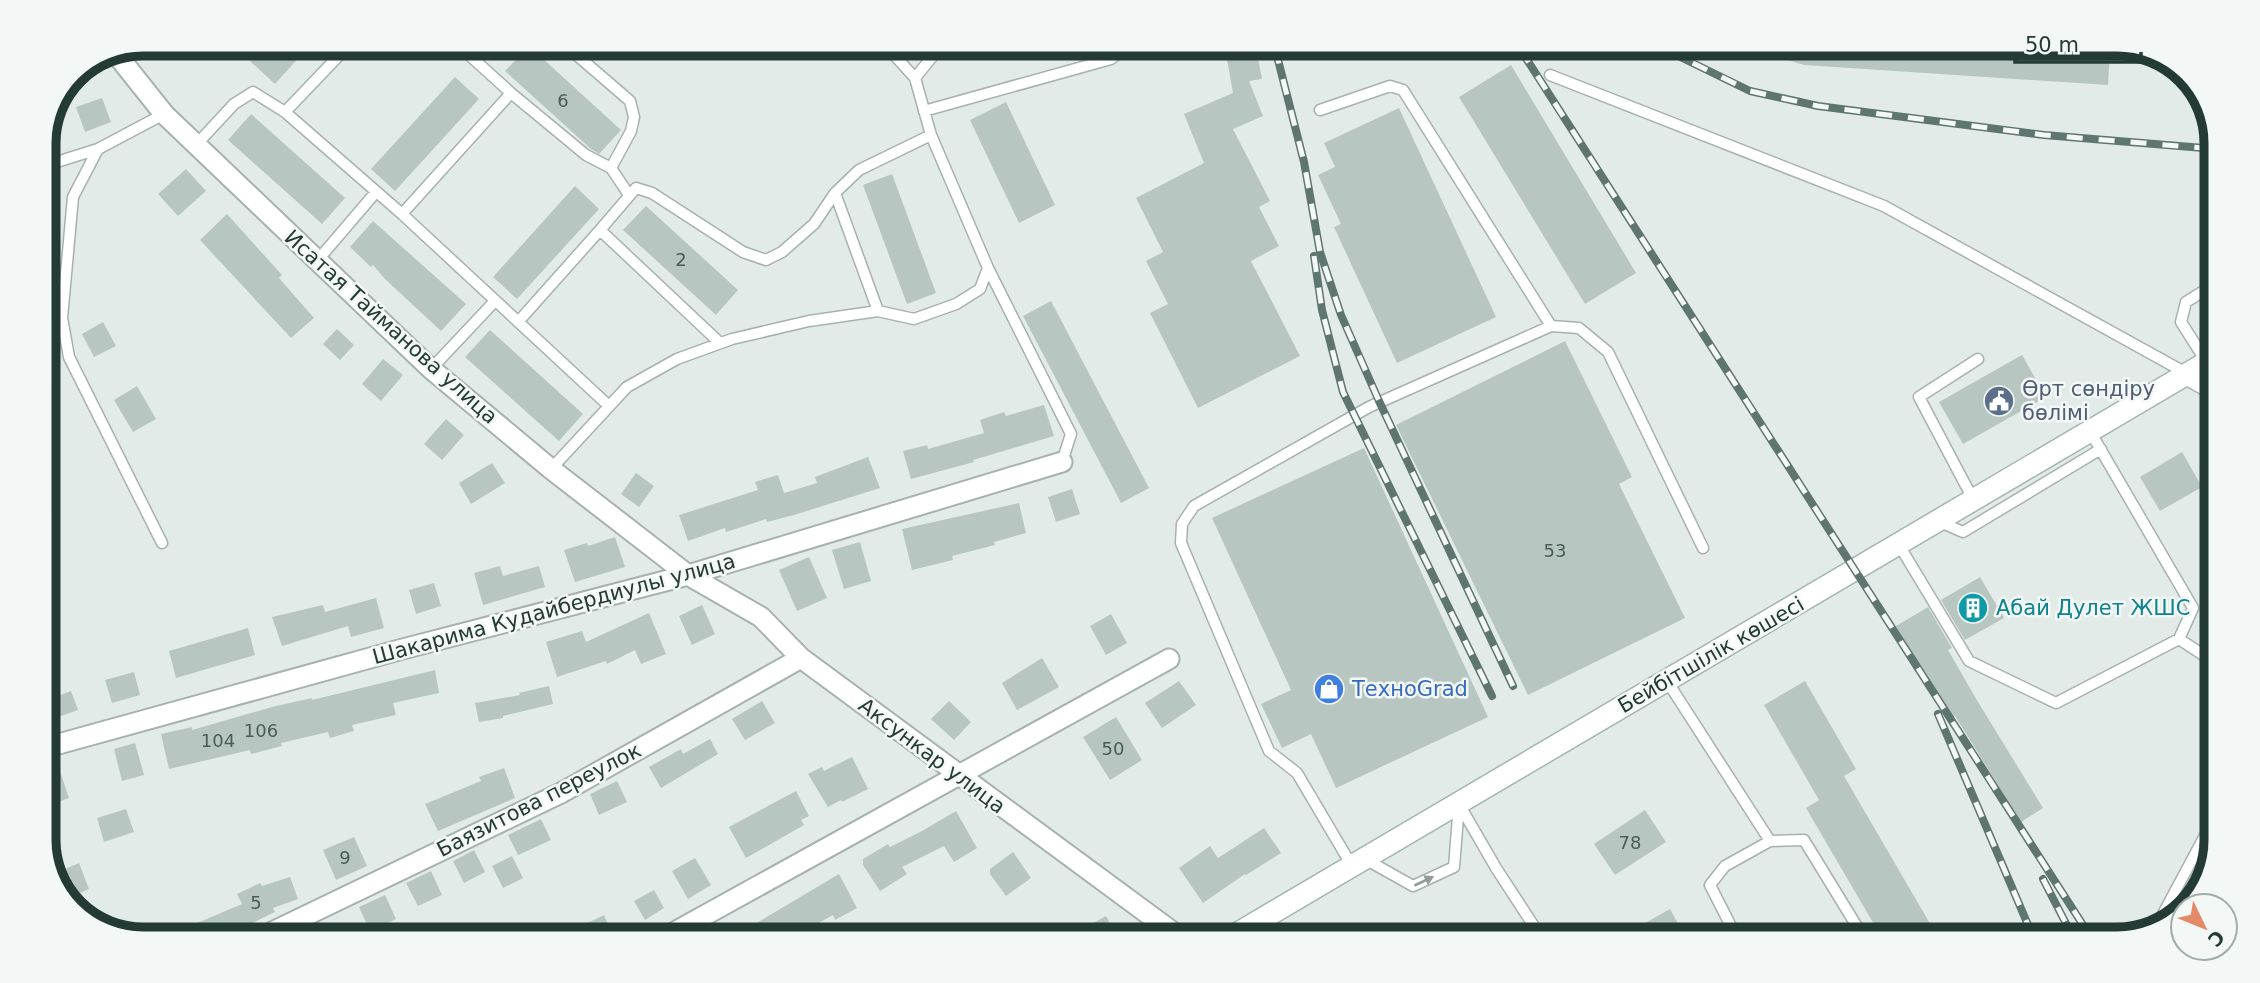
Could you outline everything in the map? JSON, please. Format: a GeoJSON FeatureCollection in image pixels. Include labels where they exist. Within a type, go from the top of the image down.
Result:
{"type":"FeatureCollection","features":[{"type":"Feature","properties":{"kind":"street","name":"Исатая Тайманова улица"},"geometry":{"type":"LineString","coordinates":[[121,59],[164,114],[431,369],[551,469],[688,575]]}},
{"type":"Feature","properties":{"kind":"street","name":"Бейбітшілік көшесі"},"geometry":{"type":"LineString","coordinates":[[1248,927],[1974,501],[2096,441],[2203,365]]}},
{"type":"Feature","properties":{"kind":"street","name":"Шакарима Кудайбердиулы улица"},"geometry":{"type":"LineString","coordinates":[[56,745],[399,650],[688,575],[1062,462]]}},
{"type":"Feature","properties":{"kind":"street","name":"Аксункар улица"},"geometry":{"type":"LineString","coordinates":[[688,575],[761,617],[800,658],[1166,927]]}},
{"type":"Feature","properties":{"kind":"street","name":"Баязитова переулок"},"geometry":{"type":"LineString","coordinates":[[282,927],[561,793],[800,658]]}},
{"type":"Feature","properties":{"kind":"street"},"geometry":{"type":"LineString","coordinates":[[684,927],[1169,659]]}},
{"type":"Feature","properties":{"kind":"lane"},"geometry":{"type":"LineString","coordinates":[[285,112],[338,56]]}},
{"type":"Feature","properties":{"kind":"lane"},"geometry":{"type":"LineString","coordinates":[[470,56],[586,155],[611,169],[629,195]]}},
{"type":"Feature","properties":{"kind":"lane"},"geometry":{"type":"LineString","coordinates":[[578,56],[630,102],[635,117],[631,131],[611,169]]}},
{"type":"Feature","properties":{"kind":"lane"},"geometry":{"type":"LineString","coordinates":[[894,56],[915,78],[931,135],[988,268],[1071,435],[1062,462]]}},
{"type":"Feature","properties":{"kind":"lane"},"geometry":{"type":"LineString","coordinates":[[915,78],[933,56]]}},
{"type":"Feature","properties":{"kind":"lane"},"geometry":{"type":"LineString","coordinates":[[924,111],[1111,60],[1116,56]]}},
{"type":"Feature","properties":{"kind":"lane"},"geometry":{"type":"LineString","coordinates":[[1550,75],[1884,206],[2203,365]]}},
{"type":"Feature","properties":{"kind":"lane"},"geometry":{"type":"LineString","coordinates":[[1320,110],[1390,86],[1404,90],[1551,326]]}},
{"type":"Feature","properties":{"kind":"lane"},"geometry":{"type":"LineString","coordinates":[[196,145],[234,104],[253,92],[285,112],[402,214],[609,406]]}},
{"type":"Feature","properties":{"kind":"lane"},"geometry":{"type":"LineString","coordinates":[[402,214],[512,93]]}},
{"type":"Feature","properties":{"kind":"lane"},"geometry":{"type":"LineString","coordinates":[[56,162],[99,149],[164,114]]}},
{"type":"Feature","properties":{"kind":"lane"},"geometry":{"type":"LineString","coordinates":[[518,322],[636,188],[652,193],[743,252],[766,260],[782,252],[814,224],[835,193],[859,170],[931,135]]}},
{"type":"Feature","properties":{"kind":"lane"},"geometry":{"type":"LineString","coordinates":[[99,149],[74,197],[62,318],[69,357],[162,543]]}},
{"type":"Feature","properties":{"kind":"lane"},"geometry":{"type":"LineString","coordinates":[[317,261],[376,192]]}},
{"type":"Feature","properties":{"kind":"lane"},"geometry":{"type":"LineString","coordinates":[[835,193],[878,311]]}},
{"type":"Feature","properties":{"kind":"lane"},"geometry":{"type":"LineString","coordinates":[[600,230],[720,343]]}},
{"type":"Feature","properties":{"kind":"lane"},"geometry":{"type":"LineString","coordinates":[[551,469],[627,387],[677,359],[720,343],[809,321],[878,311],[914,319],[956,304],[980,289],[988,268]]}},
{"type":"Feature","properties":{"kind":"lane"},"geometry":{"type":"LineString","coordinates":[[2203,365],[2181,322],[2186,302],[2204,291]]}},
{"type":"Feature","properties":{"kind":"lane"},"geometry":{"type":"LineString","coordinates":[[431,369],[495,301]]}},
{"type":"Feature","properties":{"kind":"lane"},"geometry":{"type":"LineString","coordinates":[[1459,804],[1454,867],[1413,886],[1358,863],[1297,773],[1269,751],[1181,543],[1182,524],[1194,506],[1369,407],[1551,326],[1579,328],[1608,352],[1703,548]]}},
{"type":"Feature","properties":{"kind":"lane"},"geometry":{"type":"LineString","coordinates":[[1974,501],[1919,397],[1978,359]]}},
{"type":"Feature","properties":{"kind":"lane"},"geometry":{"type":"LineString","coordinates":[[1899,545],[1969,661],[2056,703],[2179,639],[2193,608],[2096,441],[1964,532],[1939,522]]}},
{"type":"Feature","properties":{"kind":"lane"},"geometry":{"type":"LineString","coordinates":[[2179,639],[2204,655]]}},
{"type":"Feature","properties":{"kind":"lane"},"geometry":{"type":"LineString","coordinates":[[1667,681],[1770,841]]}},
{"type":"Feature","properties":{"kind":"lane"},"geometry":{"type":"LineString","coordinates":[[1459,804],[1534,927]]}},
{"type":"Feature","properties":{"kind":"lane"},"geometry":{"type":"LineString","coordinates":[[2164,912],[2204,837]]}},
{"type":"Feature","properties":{"kind":"lane"},"geometry":{"type":"LineString","coordinates":[[1731,927],[1710,885],[1725,866],[1770,841],[1804,840],[1857,927]]}},
{"type":"Feature","properties":{"kind":"building"},"geometry":{"type":"Polygon","coordinates":[[[254,56],[300,56],[275,84],[250,61],[254,56]]]}},
{"type":"Feature","properties":{"kind":"building"},"geometry":{"type":"Polygon","coordinates":[[[519,56],[540,56],[621,130],[599,154],[505,71],[519,56]]]}},
{"type":"Feature","properties":{"kind":"building"},"geometry":{"type":"Polygon","coordinates":[[[1226,56],[1258,56],[1262,79],[1249,81],[1263,116],[1233,129],[1270,201],[1259,207],[1279,246],[1251,261],[1300,356],[1198,408],[1150,313],[1168,304],[1146,261],[1163,252],[1136,198],[1204,163],[1184,114],[1233,93],[1226,56]]]}},
{"type":"Feature","properties":{"kind":"building"},"geometry":{"type":"Polygon","coordinates":[[[1774,56],[2110,56],[2108,85],[1804,65],[1774,56]]]}},
{"type":"Feature","properties":{"kind":"building"},"geometry":{"type":"Polygon","coordinates":[[[1511,65],[1636,273],[1585,304],[1459,97],[1511,65]]]}},
{"type":"Feature","properties":{"kind":"building"},"geometry":{"type":"Polygon","coordinates":[[[455,77],[479,99],[395,191],[371,169],[455,77]]]}},
{"type":"Feature","properties":{"kind":"building"},"geometry":{"type":"Polygon","coordinates":[[[102,98],[111,122],[85,132],[76,107],[102,98]]]}},
{"type":"Feature","properties":{"kind":"building"},"geometry":{"type":"Polygon","coordinates":[[[1006,102],[1055,205],[1019,223],[970,120],[1006,102]]]}},
{"type":"Feature","properties":{"kind":"building"},"geometry":{"type":"Polygon","coordinates":[[[1399,108],[1496,317],[1397,363],[1334,227],[1341,224],[1318,175],[1335,167],[1324,143],[1399,108]]]}},
{"type":"Feature","properties":{"kind":"building"},"geometry":{"type":"Polygon","coordinates":[[[251,114],[345,198],[322,224],[228,140],[251,114]]]}},
{"type":"Feature","properties":{"kind":"building"},"geometry":{"type":"Polygon","coordinates":[[[186,169],[206,191],[178,216],[158,194],[186,169]]]}},
{"type":"Feature","properties":{"kind":"building"},"geometry":{"type":"Polygon","coordinates":[[[892,174],[936,293],[907,304],[863,185],[892,174]]]}},
{"type":"Feature","properties":{"kind":"building"},"geometry":{"type":"Polygon","coordinates":[[[575,186],[599,209],[517,299],[493,277],[575,186]]]}},
{"type":"Feature","properties":{"kind":"building"},"geometry":{"type":"Polygon","coordinates":[[[646,206],[738,290],[716,315],[623,230],[646,206]]]}},
{"type":"Feature","properties":{"kind":"building"},"geometry":{"type":"Polygon","coordinates":[[[227,214],[282,275],[279,278],[314,318],[291,338],[200,240],[227,214]]]}},
{"type":"Feature","properties":{"kind":"building"},"geometry":{"type":"Polygon","coordinates":[[[373,221],[466,304],[441,331],[373,265],[371,267],[350,247],[373,221]]]}},
{"type":"Feature","properties":{"kind":"building"},"geometry":{"type":"Polygon","coordinates":[[[1051,301],[1149,488],[1121,503],[1023,316],[1051,301]]]}},
{"type":"Feature","properties":{"kind":"building"},"geometry":{"type":"Polygon","coordinates":[[[103,322],[116,346],[94,357],[82,334],[103,322]]]}},
{"type":"Feature","properties":{"kind":"building"},"geometry":{"type":"Polygon","coordinates":[[[337,329],[354,345],[340,360],[323,344],[337,329]]]}},
{"type":"Feature","properties":{"kind":"building"},"geometry":{"type":"Polygon","coordinates":[[[490,330],[583,414],[559,441],[465,357],[490,330]]]}},
{"type":"Feature","properties":{"kind":"building"},"geometry":{"type":"Polygon","coordinates":[[[1565,341],[1632,477],[1619,484],[1685,618],[1528,695],[1396,425],[1565,341]]]}},
{"type":"Feature","properties":{"kind":"building"},"geometry":{"type":"Polygon","coordinates":[[[2022,355],[2046,397],[1963,444],[1939,402],[2022,355]]]}},
{"type":"Feature","properties":{"kind":"building"},"geometry":{"type":"Polygon","coordinates":[[[383,359],[403,375],[381,401],[362,384],[383,359]]]}},
{"type":"Feature","properties":{"kind":"building"},"geometry":{"type":"Polygon","coordinates":[[[137,386],[156,419],[133,432],[114,400],[137,386]]]}},
{"type":"Feature","properties":{"kind":"building"},"geometry":{"type":"Polygon","coordinates":[[[1044,405],[1054,436],[911,479],[903,451],[927,445],[928,449],[984,433],[980,420],[1004,412],[1006,416],[1044,405]]]}},
{"type":"Feature","properties":{"kind":"building"},"geometry":{"type":"Polygon","coordinates":[[[446,419],[464,435],[442,460],[424,444],[446,419]]]}},
{"type":"Feature","properties":{"kind":"building"},"geometry":{"type":"Polygon","coordinates":[[[1364,448],[1488,717],[1336,788],[1311,734],[1282,748],[1261,704],[1291,690],[1212,518],[1364,448]]]}},
{"type":"Feature","properties":{"kind":"building"},"geometry":{"type":"Polygon","coordinates":[[[2182,452],[2202,487],[2160,511],[2140,477],[2182,452]]]}},
{"type":"Feature","properties":{"kind":"building"},"geometry":{"type":"Polygon","coordinates":[[[868,457],[880,488],[794,515],[767,522],[766,519],[726,532],[725,528],[688,541],[679,515],[758,490],[755,482],[778,475],[784,493],[817,483],[815,477],[868,457]]]}},
{"type":"Feature","properties":{"kind":"building"},"geometry":{"type":"Polygon","coordinates":[[[492,463],[505,483],[471,504],[459,483],[492,463]]]}},
{"type":"Feature","properties":{"kind":"building"},"geometry":{"type":"Polygon","coordinates":[[[636,473],[654,486],[639,507],[621,494],[636,473]]]}},
{"type":"Feature","properties":{"kind":"building"},"geometry":{"type":"Polygon","coordinates":[[[1072,489],[1080,514],[1056,522],[1048,497],[1072,489]]]}},
{"type":"Feature","properties":{"kind":"building"},"geometry":{"type":"Polygon","coordinates":[[[1019,503],[1026,533],[994,542],[995,545],[952,556],[953,560],[912,570],[902,529],[1019,503]]]}},
{"type":"Feature","properties":{"kind":"building"},"geometry":{"type":"Polygon","coordinates":[[[615,537],[625,567],[575,582],[564,550],[615,537]]]}},
{"type":"Feature","properties":{"kind":"building"},"geometry":{"type":"Polygon","coordinates":[[[860,542],[871,581],[844,589],[832,550],[860,542]]]}},
{"type":"Feature","properties":{"kind":"building"},"geometry":{"type":"Polygon","coordinates":[[[809,557],[827,598],[797,611],[779,570],[809,557]]]}},
{"type":"Feature","properties":{"kind":"building"},"geometry":{"type":"Polygon","coordinates":[[[500,566],[503,576],[539,566],[545,587],[483,605],[474,573],[500,566]]]}},
{"type":"Feature","properties":{"kind":"building","name":"Абай Дулет ЖШС"},"geometry":{"type":"Polygon","coordinates":[[[1980,577],[2004,618],[1965,640],[1941,600],[1980,577]]]}},
{"type":"Feature","properties":{"kind":"building"},"geometry":{"type":"Polygon","coordinates":[[[434,583],[441,606],[416,614],[409,590],[434,583]]]}},
{"type":"Feature","properties":{"kind":"building"},"geometry":{"type":"Polygon","coordinates":[[[376,598],[384,628],[351,637],[348,626],[282,646],[272,617],[323,605],[325,612],[376,598]]]}},
{"type":"Feature","properties":{"kind":"building"},"geometry":{"type":"Polygon","coordinates":[[[702,605],[715,634],[692,645],[679,616],[702,605]]]}},
{"type":"Feature","properties":{"kind":"building"},"geometry":{"type":"Polygon","coordinates":[[[1928,607],[1952,648],[1948,650],[2043,808],[2021,822],[1955,716],[1951,718],[1896,626],[1928,607]]]}},
{"type":"Feature","properties":{"kind":"building"},"geometry":{"type":"Polygon","coordinates":[[[649,613],[666,654],[641,664],[635,650],[607,664],[606,661],[557,677],[546,642],[582,631],[586,642],[649,613]]]}},
{"type":"Feature","properties":{"kind":"building"},"geometry":{"type":"Polygon","coordinates":[[[1111,614],[1127,643],[1106,655],[1090,626],[1111,614]]]}},
{"type":"Feature","properties":{"kind":"building"},"geometry":{"type":"Polygon","coordinates":[[[248,628],[255,655],[176,678],[169,651],[248,628]]]}},
{"type":"Feature","properties":{"kind":"building"},"geometry":{"type":"Polygon","coordinates":[[[1042,658],[1059,687],[1017,710],[1002,683],[1042,658]]]}},
{"type":"Feature","properties":{"kind":"building"},"geometry":{"type":"Polygon","coordinates":[[[435,670],[439,693],[393,703],[396,715],[352,725],[354,731],[330,738],[328,732],[281,743],[282,746],[251,754],[250,750],[169,769],[161,734],[192,727],[192,730],[272,707],[435,670]]]}},
{"type":"Feature","properties":{"kind":"building"},"geometry":{"type":"Polygon","coordinates":[[[134,672],[140,695],[112,703],[105,680],[134,672]]]}},
{"type":"Feature","properties":{"kind":"building"},"geometry":{"type":"Polygon","coordinates":[[[1179,681],[1196,705],[1162,728],[1145,703],[1179,681]]]}},
{"type":"Feature","properties":{"kind":"building"},"geometry":{"type":"Polygon","coordinates":[[[1805,681],[1856,769],[1844,776],[1932,927],[1876,927],[1806,808],[1819,800],[1764,705],[1805,681]]]}},
{"type":"Feature","properties":{"kind":"building"},"geometry":{"type":"Polygon","coordinates":[[[549,686],[553,704],[479,722],[475,703],[520,695],[519,693],[549,686]]]}},
{"type":"Feature","properties":{"kind":"building"},"geometry":{"type":"Polygon","coordinates":[[[71,691],[78,710],[56,718],[56,697],[71,691]]]}},
{"type":"Feature","properties":{"kind":"building"},"geometry":{"type":"Polygon","coordinates":[[[762,701],[775,723],[745,740],[732,719],[762,701]]]}},
{"type":"Feature","properties":{"kind":"building"},"geometry":{"type":"Polygon","coordinates":[[[949,701],[971,722],[954,740],[931,719],[949,701]]]}},
{"type":"Feature","properties":{"kind":"building"},"geometry":{"type":"Polygon","coordinates":[[[1116,717],[1142,760],[1110,780],[1083,737],[1116,717]]]}},
{"type":"Feature","properties":{"kind":"building"},"geometry":{"type":"Polygon","coordinates":[[[710,739],[718,754],[661,788],[649,767],[681,749],[683,754],[710,739]]]}},
{"type":"Feature","properties":{"kind":"building"},"geometry":{"type":"Polygon","coordinates":[[[135,743],[144,775],[122,781],[114,749],[135,743]]]}},
{"type":"Feature","properties":{"kind":"building"},"geometry":{"type":"Polygon","coordinates":[[[852,757],[868,789],[828,807],[808,774],[822,767],[824,771],[852,757]]]}},
{"type":"Feature","properties":{"kind":"building"},"geometry":{"type":"Polygon","coordinates":[[[56,762],[69,798],[56,803],[56,762]]]}},
{"type":"Feature","properties":{"kind":"building"},"geometry":{"type":"Polygon","coordinates":[[[504,768],[515,798],[438,831],[425,804],[481,781],[479,777],[504,768]]]}},
{"type":"Feature","properties":{"kind":"building"},"geometry":{"type":"Polygon","coordinates":[[[617,781],[627,802],[599,815],[590,794],[617,781]]]}},
{"type":"Feature","properties":{"kind":"building"},"geometry":{"type":"Polygon","coordinates":[[[796,791],[809,816],[801,820],[804,825],[746,858],[729,827],[796,791]]]}},
{"type":"Feature","properties":{"kind":"building"},"geometry":{"type":"Polygon","coordinates":[[[126,809],[134,832],[104,842],[97,818],[126,809]]]}},
{"type":"Feature","properties":{"kind":"building"},"geometry":{"type":"Polygon","coordinates":[[[1645,810],[1666,842],[1615,875],[1594,844],[1645,810]]]}},
{"type":"Feature","properties":{"kind":"building"},"geometry":{"type":"Polygon","coordinates":[[[956,811],[977,848],[954,862],[944,846],[902,867],[907,874],[880,891],[863,865],[863,859],[888,844],[890,847],[922,831],[956,811]]]}},
{"type":"Feature","properties":{"kind":"building"},"geometry":{"type":"Polygon","coordinates":[[[541,819],[551,840],[518,855],[508,835],[541,819]]]}},
{"type":"Feature","properties":{"kind":"building"},"geometry":{"type":"Polygon","coordinates":[[[1264,828],[1281,853],[1203,903],[1179,868],[1210,846],[1218,858],[1264,828]]]}},
{"type":"Feature","properties":{"kind":"building"},"geometry":{"type":"Polygon","coordinates":[[[354,837],[367,866],[336,880],[323,850],[354,837]]]}},
{"type":"Feature","properties":{"kind":"building"},"geometry":{"type":"Polygon","coordinates":[[[474,850],[485,872],[464,883],[453,861],[474,850]]]}},
{"type":"Feature","properties":{"kind":"building"},"geometry":{"type":"Polygon","coordinates":[[[1013,852],[1031,878],[1006,896],[990,874],[990,869],[1013,852]]]}},
{"type":"Feature","properties":{"kind":"building"},"geometry":{"type":"Polygon","coordinates":[[[512,856],[523,878],[503,888],[492,866],[512,856]]]}},
{"type":"Feature","properties":{"kind":"building"},"geometry":{"type":"Polygon","coordinates":[[[695,858],[711,885],[688,899],[672,871],[695,858]]]}},
{"type":"Feature","properties":{"kind":"building"},"geometry":{"type":"Polygon","coordinates":[[[79,863],[89,889],[76,894],[62,870],[79,863]]]}},
{"type":"Feature","properties":{"kind":"building"},"geometry":{"type":"Polygon","coordinates":[[[431,871],[442,895],[418,906],[406,883],[431,871]]]}},
{"type":"Feature","properties":{"kind":"building"},"geometry":{"type":"Polygon","coordinates":[[[839,874],[857,908],[835,920],[833,915],[812,927],[750,927],[839,874]]]}},
{"type":"Feature","properties":{"kind":"building"},"geometry":{"type":"Polygon","coordinates":[[[290,877],[298,899],[273,908],[275,912],[244,927],[188,927],[242,904],[237,894],[260,883],[262,886],[290,877]]]}},
{"type":"Feature","properties":{"kind":"building"},"geometry":{"type":"Polygon","coordinates":[[[654,890],[664,908],[645,920],[634,901],[654,890]]]}},
{"type":"Feature","properties":{"kind":"building"},"geometry":{"type":"Polygon","coordinates":[[[385,895],[396,919],[379,927],[368,927],[359,907],[385,895]]]}},
{"type":"Feature","properties":{"kind":"building"},"geometry":{"type":"Polygon","coordinates":[[[1670,909],[1680,927],[1641,927],[1670,909]]]}},
{"type":"Feature","properties":{"kind":"building"},"geometry":{"type":"Polygon","coordinates":[[[604,915],[609,927],[586,927],[585,924],[604,915]]]}},
{"type":"Feature","properties":{"kind":"building"},"geometry":{"type":"Polygon","coordinates":[[[1106,916],[1112,927],[1086,927],[1106,916]]]}},
{"type":"Feature","properties":{"kind":"railway"},"geometry":{"type":"LineString","coordinates":[[1277,56],[1304,162],[1320,252],[1341,315],[1513,686]]}},
{"type":"Feature","properties":{"kind":"railway"},"geometry":{"type":"LineString","coordinates":[[1524,56],[2084,927]]}},
{"type":"Feature","properties":{"kind":"railway"},"geometry":{"type":"LineString","coordinates":[[1678,56],[1750,91],[1818,106],[2044,135],[2204,148]]}},
{"type":"Feature","properties":{"kind":"railway"},"geometry":{"type":"LineString","coordinates":[[1314,256],[1322,310],[1343,392],[1492,696]]}},
{"type":"Feature","properties":{"kind":"railway"},"geometry":{"type":"LineString","coordinates":[[1938,714],[2029,927]]}},
{"type":"Feature","properties":{"kind":"railway"},"geometry":{"type":"LineString","coordinates":[[2043,879],[2068,927]]}},
{"type":"Feature","properties":{"kind":"place","name":"Өрт сөндіру бөлімі"},"geometry":{"type":"Point","coordinates":[1999,401]}},
{"type":"Feature","properties":{"kind":"place","name":"Абай Дулет ЖШС"},"geometry":{"type":"Point","coordinates":[1973,608]}},
{"type":"Feature","properties":{"kind":"place","name":"ТехноGrad"},"geometry":{"type":"Point","coordinates":[1329,689]}}]}
